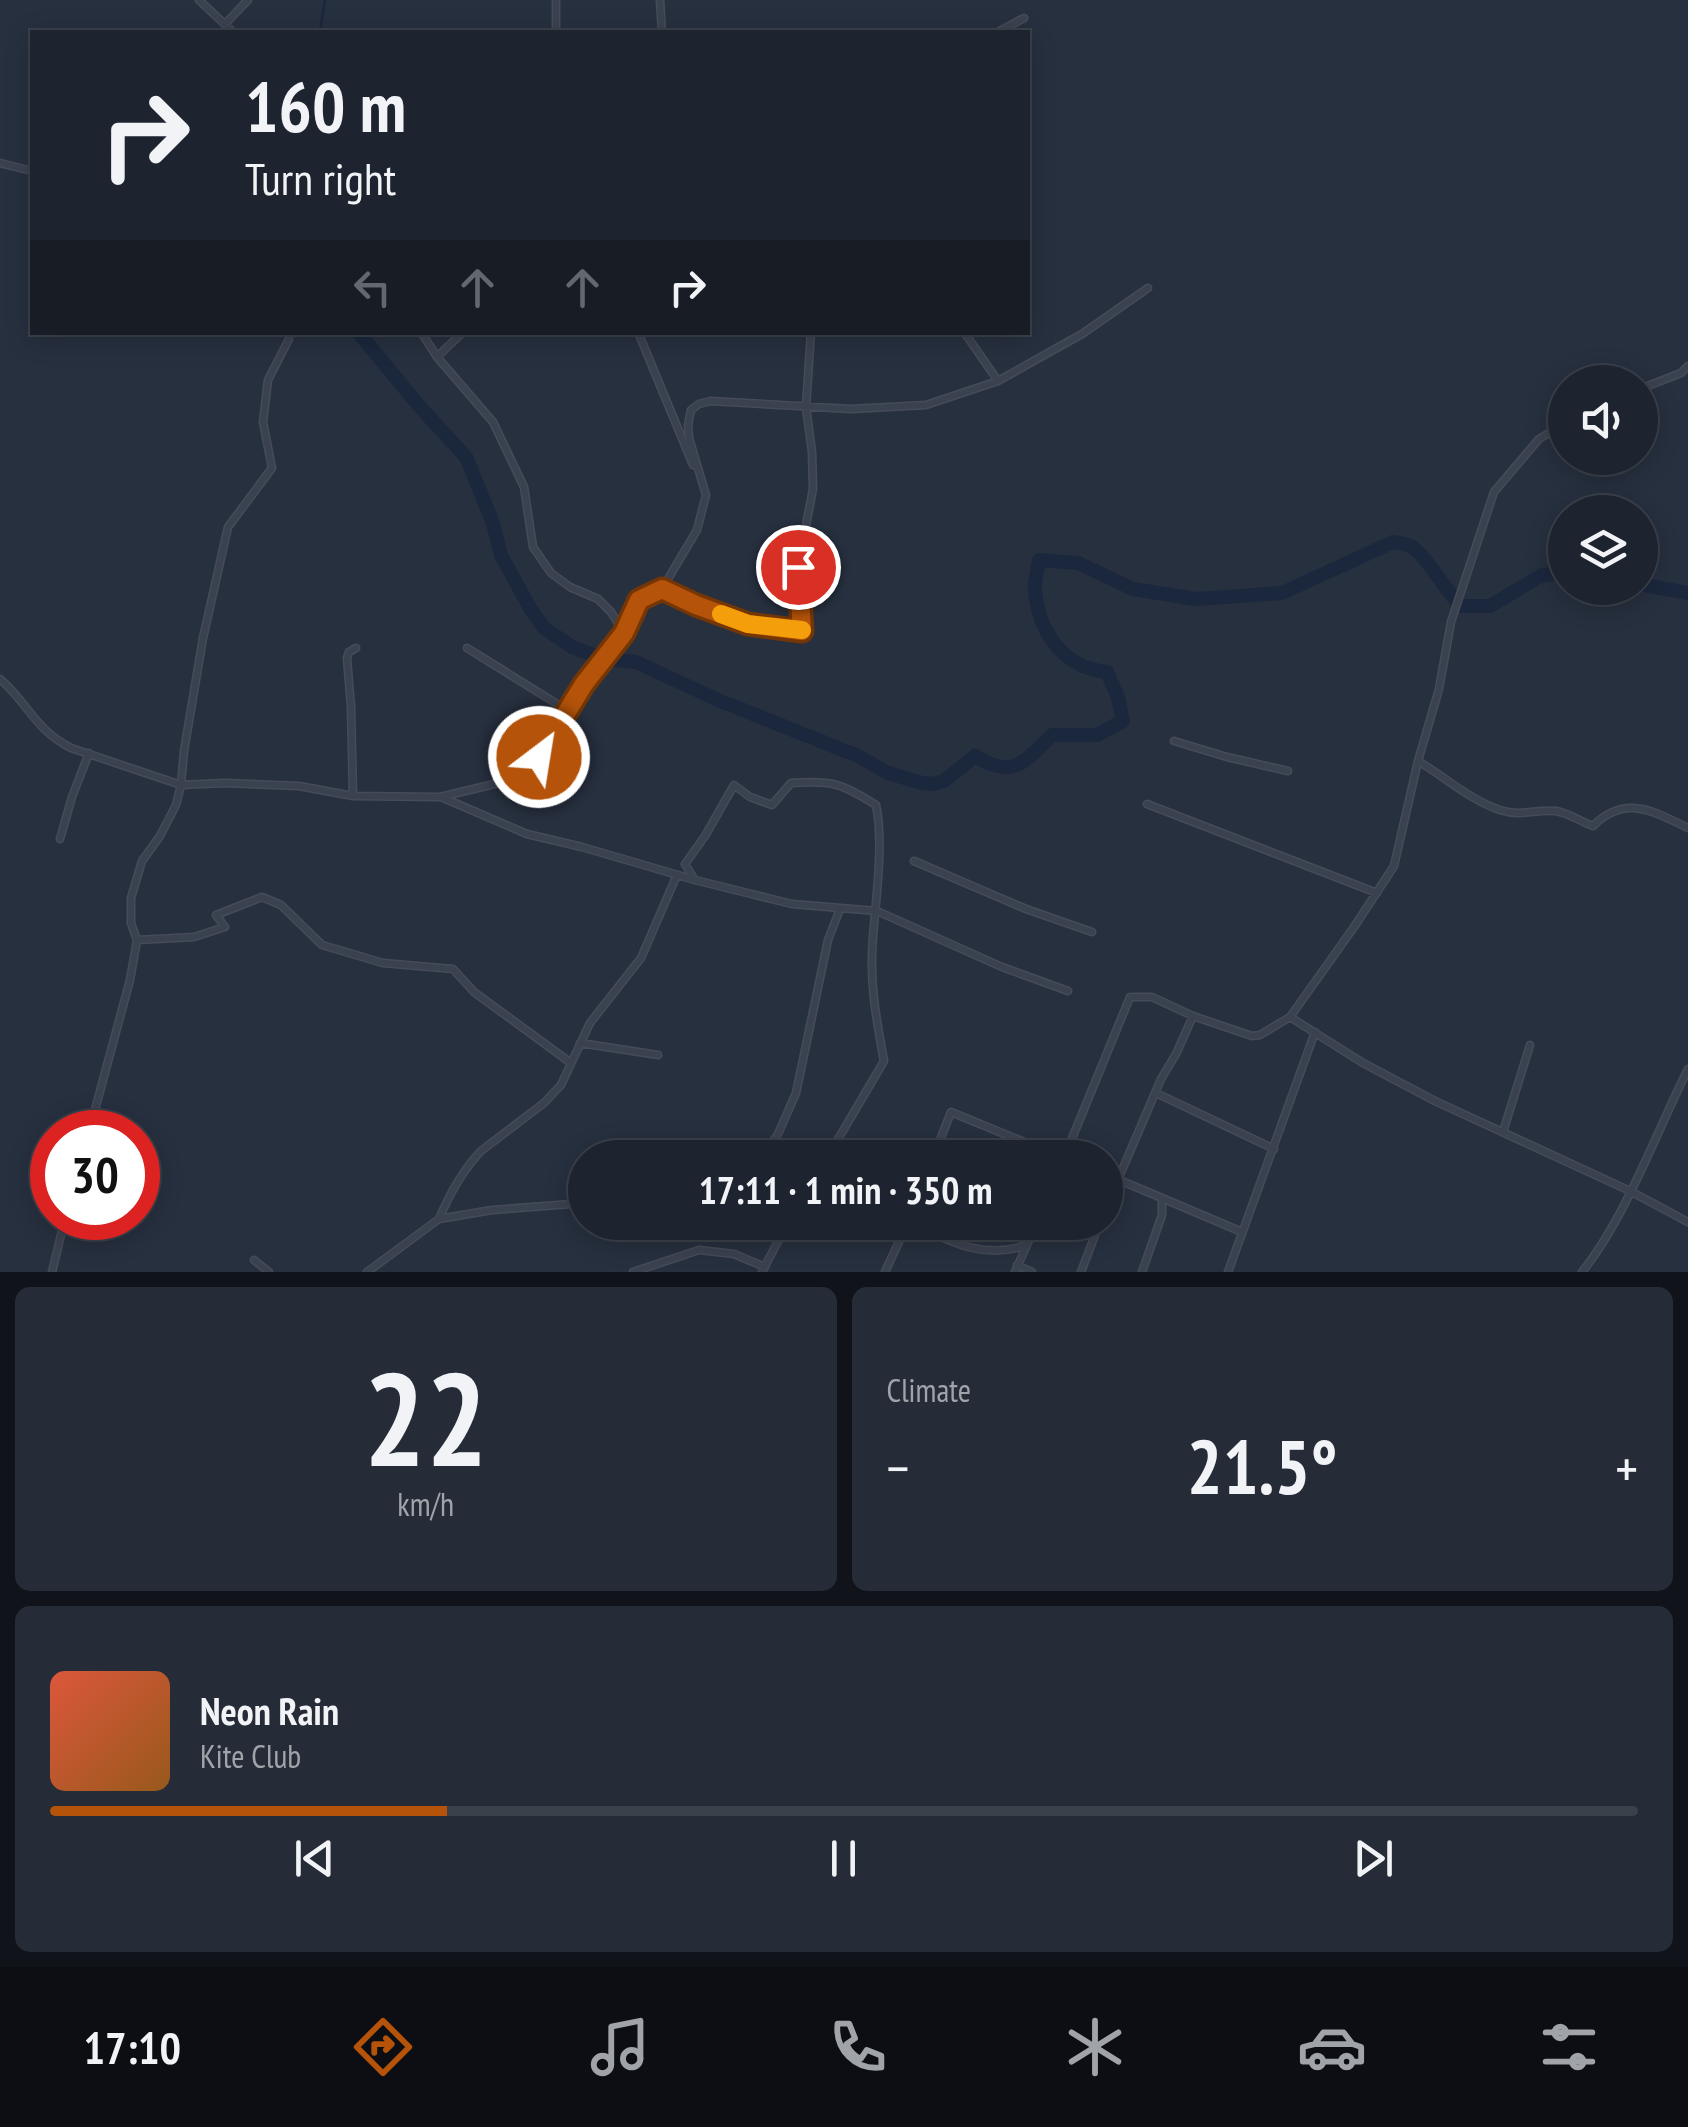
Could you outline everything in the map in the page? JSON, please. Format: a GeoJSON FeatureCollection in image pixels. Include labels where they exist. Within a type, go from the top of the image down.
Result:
{"type":"FeatureCollection","features":[{"type":"Feature","properties":{"kind":"street"},"geometry":{"type":"LineString","coordinates":[[199,0],[231,30]]}},
{"type":"Feature","properties":{"kind":"street"},"geometry":{"type":"LineString","coordinates":[[225,25],[248,0]]}},
{"type":"Feature","properties":{"kind":"street"},"geometry":{"type":"LineString","coordinates":[[556,0],[556,30]]}},
{"type":"Feature","properties":{"kind":"street"},"geometry":{"type":"LineString","coordinates":[[660,0],[662,30]]}},
{"type":"Feature","properties":{"kind":"street"},"geometry":{"type":"LineString","coordinates":[[1002,30],[1024,18]]}},
{"type":"Feature","properties":{"kind":"street"},"geometry":{"type":"LineString","coordinates":[[0,163],[30,170]]}},
{"type":"Feature","properties":{"kind":"street"},"geometry":{"type":"LineString","coordinates":[[0,679],[46,733],[72,748],[181,785],[299,786],[353,796],[440,797],[507,781],[539,757],[584,684],[624,633],[639,600],[662,589],[698,530],[706,495],[689,438],[691,410],[710,401],[851,409],[926,405],[998,381],[1082,334],[1148,288]]}},
{"type":"Feature","properties":{"kind":"street"},"geometry":{"type":"LineString","coordinates":[[423,335],[493,422],[524,487],[533,547],[550,573],[598,599],[624,633]]}},
{"type":"Feature","properties":{"kind":"street"},"geometry":{"type":"LineString","coordinates":[[437,357],[461,335]]}},
{"type":"Feature","properties":{"kind":"street"},"geometry":{"type":"LineString","coordinates":[[639,335],[706,495]]}},
{"type":"Feature","properties":{"kind":"street"},"geometry":{"type":"LineString","coordinates":[[662,589],[748,624],[802,631],[798,567],[813,490],[806,407],[811,335]]}},
{"type":"Feature","properties":{"kind":"street"},"geometry":{"type":"LineString","coordinates":[[966,335],[998,381]]}},
{"type":"Feature","properties":{"kind":"street"},"geometry":{"type":"LineString","coordinates":[[94,1110],[130,980],[137,940],[131,923],[136,879],[142,861],[176,805],[203,638],[228,527],[272,468],[263,422],[268,380],[289,339]]}},
{"type":"Feature","properties":{"kind":"street"},"geometry":{"type":"LineString","coordinates":[[1658,383],[1688,366]]}},
{"type":"Feature","properties":{"kind":"street"},"geometry":{"type":"LineString","coordinates":[[1071,1140],[1130,997],[1152,997],[1193,1016],[1252,1036],[1260,1035],[1290,1017],[1376,894],[1394,866],[1452,622],[1494,492],[1548,433]]}},
{"type":"Feature","properties":{"kind":"street"},"geometry":{"type":"LineString","coordinates":[[353,796],[347,658],[348,652],[356,648]]}},
{"type":"Feature","properties":{"kind":"street"},"geometry":{"type":"LineString","coordinates":[[468,648],[567,710]]}},
{"type":"Feature","properties":{"kind":"street"},"geometry":{"type":"LineString","coordinates":[[1174,741],[1226,758],[1288,771]]}},
{"type":"Feature","properties":{"kind":"street"},"geometry":{"type":"LineString","coordinates":[[60,839],[89,753]]}},
{"type":"Feature","properties":{"kind":"street"},"geometry":{"type":"LineString","coordinates":[[1418,760],[1476,798],[1519,815],[1557,812],[1593,826],[1608,811],[1636,806],[1688,828]]}},
{"type":"Feature","properties":{"kind":"street"},"geometry":{"type":"LineString","coordinates":[[695,880],[685,864],[734,785],[750,797],[772,805],[791,783],[823,781],[854,791],[876,805],[873,1006],[884,1060],[837,1140]]}},
{"type":"Feature","properties":{"kind":"street"},"geometry":{"type":"LineString","coordinates":[[440,797],[527,834],[695,880],[792,904],[876,912],[1068,990]]}},
{"type":"Feature","properties":{"kind":"street"},"geometry":{"type":"LineString","coordinates":[[1147,804],[1376,894]]}},
{"type":"Feature","properties":{"kind":"street"},"geometry":{"type":"LineString","coordinates":[[914,861],[1026,909],[1092,932]]}},
{"type":"Feature","properties":{"kind":"street"},"geometry":{"type":"LineString","coordinates":[[368,1272],[438,1219],[454,1185],[472,1160],[552,1096],[599,1009],[642,958],[678,875]]}},
{"type":"Feature","properties":{"kind":"street"},"geometry":{"type":"LineString","coordinates":[[137,940],[194,937],[224,927],[216,915],[262,898],[281,905],[322,946],[383,963],[453,969],[474,992],[571,1063]]}},
{"type":"Feature","properties":{"kind":"street"},"geometry":{"type":"LineString","coordinates":[[774,1140],[796,1093],[828,940],[840,908]]}},
{"type":"Feature","properties":{"kind":"street"},"geometry":{"type":"LineString","coordinates":[[1123,1166],[1193,1016]]}},
{"type":"Feature","properties":{"kind":"street"},"geometry":{"type":"LineString","coordinates":[[1290,1017],[1435,1101],[1688,1222]]}},
{"type":"Feature","properties":{"kind":"street"},"geometry":{"type":"LineString","coordinates":[[1228,1272],[1314,1032]]}},
{"type":"Feature","properties":{"kind":"street"},"geometry":{"type":"LineString","coordinates":[[580,1043],[658,1055]]}},
{"type":"Feature","properties":{"kind":"street"},"geometry":{"type":"LineString","coordinates":[[1503,1132],[1530,1045]]}},
{"type":"Feature","properties":{"kind":"street"},"geometry":{"type":"LineString","coordinates":[[1582,1272],[1630,1191],[1688,1069]]}},
{"type":"Feature","properties":{"kind":"street"},"geometry":{"type":"LineString","coordinates":[[1156,1093],[1274,1150]]}},
{"type":"Feature","properties":{"kind":"street"},"geometry":{"type":"LineString","coordinates":[[940,1140],[951,1112],[1020,1140]]}},
{"type":"Feature","properties":{"kind":"street"},"geometry":{"type":"LineString","coordinates":[[1123,1182],[1242,1232]]}},
{"type":"Feature","properties":{"kind":"street"},"geometry":{"type":"LineString","coordinates":[[1142,1272],[1162,1215],[1162,1198]]}},
{"type":"Feature","properties":{"kind":"street"},"geometry":{"type":"LineString","coordinates":[[438,1219],[568,1204]]}},
{"type":"Feature","properties":{"kind":"street"},"geometry":{"type":"LineString","coordinates":[[52,1272],[60,1240]]}},
{"type":"Feature","properties":{"kind":"street"},"geometry":{"type":"LineString","coordinates":[[633,1272],[698,1250],[734,1254],[764,1269],[779,1240]]}},
{"type":"Feature","properties":{"kind":"street"},"geometry":{"type":"LineString","coordinates":[[885,1272],[900,1240]]}},
{"type":"Feature","properties":{"kind":"street"},"geometry":{"type":"LineString","coordinates":[[950,1240],[977,1249],[1008,1252],[1026,1245]]}},
{"type":"Feature","properties":{"kind":"street"},"geometry":{"type":"LineString","coordinates":[[1028,1240],[1016,1269],[1032,1272]]}},
{"type":"Feature","properties":{"kind":"street"},"geometry":{"type":"LineString","coordinates":[[1081,1272],[1093,1240]]}},
{"type":"Feature","properties":{"kind":"street"},"geometry":{"type":"LineString","coordinates":[[254,1260],[269,1272]]}},
{"type":"Feature","properties":{"kind":"waterway"},"geometry":{"type":"LineString","coordinates":[[320,30],[325,0]]}},
{"type":"Feature","properties":{"kind":"waterway"},"geometry":{"type":"LineString","coordinates":[[360,335],[466,457],[493,523],[501,555],[544,628],[572,647],[604,659],[636,662],[718,700],[858,756],[888,773],[922,783],[944,781],[975,756],[1000,767],[1018,765],[1052,735],[1097,735],[1123,721],[1107,672],[1078,664],[1048,634],[1035,591],[1039,560],[1078,563],[1133,589],[1196,599],[1282,593],[1393,542],[1415,549],[1461,606],[1490,606],[1548,574]]}},
{"type":"Feature","properties":{"kind":"waterway"},"geometry":{"type":"LineString","coordinates":[[1658,587],[1688,593]]}},
{"type":"Feature","properties":{"kind":"slow traffic"},"geometry":{"type":"LineString","coordinates":[[721,614],[748,624],[802,630]]}},
{"type":"Feature","properties":{"kind":"route"},"geometry":{"type":"LineString","coordinates":[[539,757],[584,684],[624,633],[639,600],[662,589],[748,624],[802,631],[798,567]]}}]}
